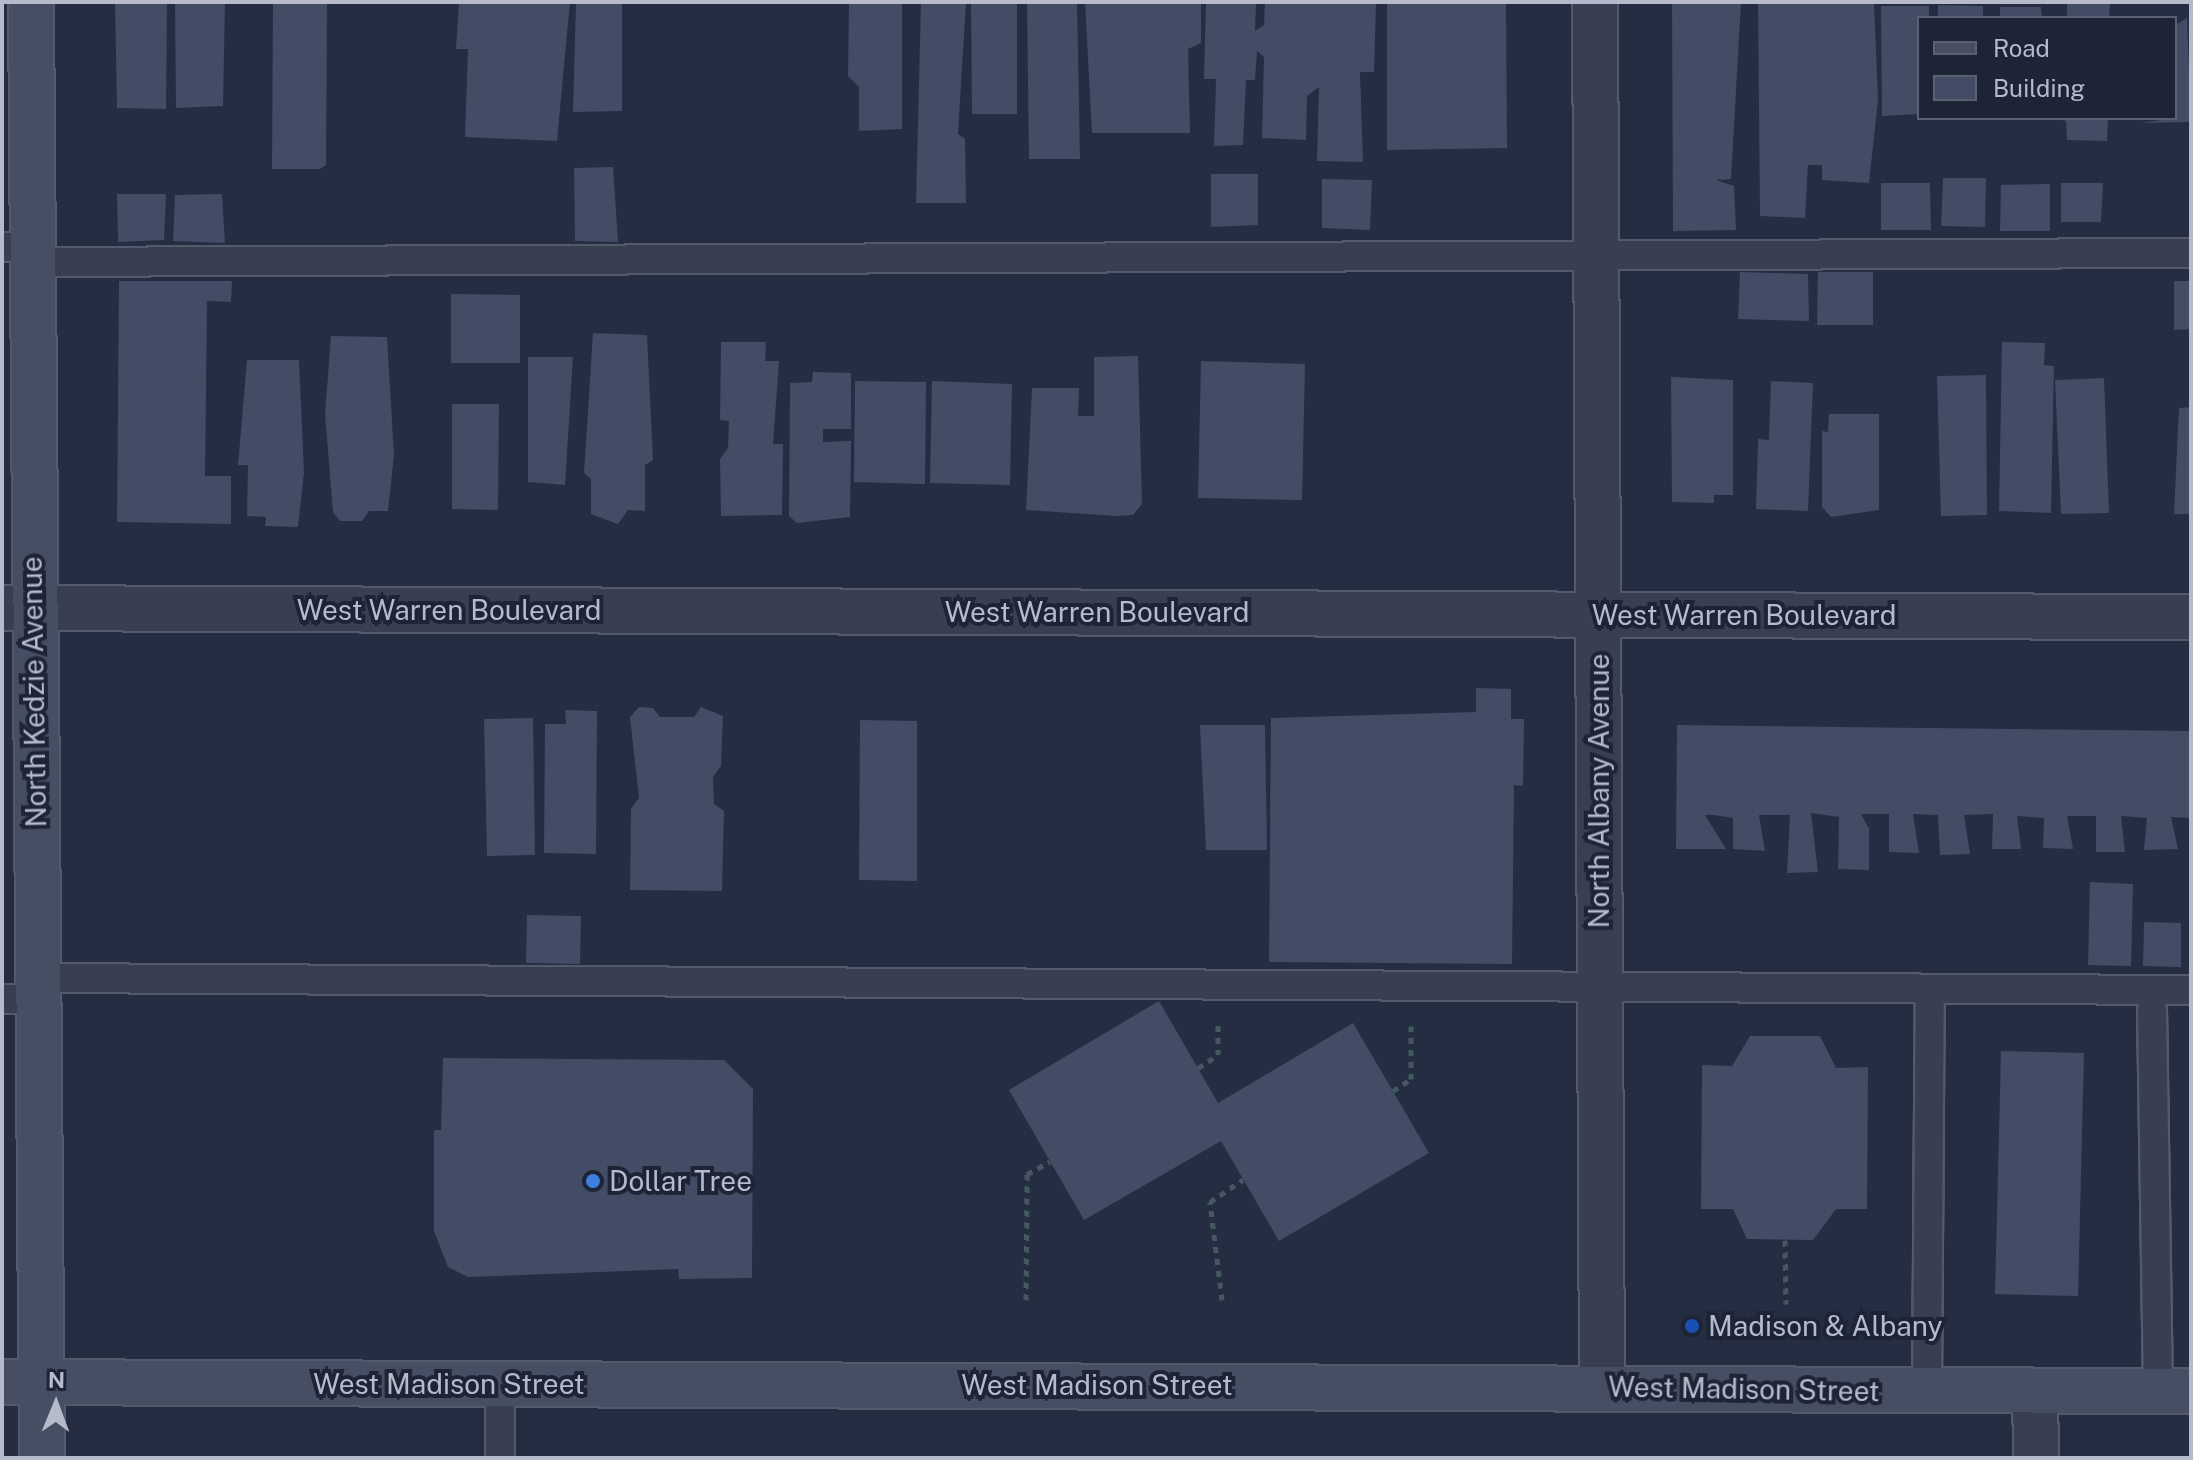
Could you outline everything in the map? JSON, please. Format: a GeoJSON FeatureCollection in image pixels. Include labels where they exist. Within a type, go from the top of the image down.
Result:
{"type":"FeatureCollection","features":[{"type":"Feature","properties":{"kind":"main road","name":"North Kedzie Avenue"},"geometry":{"type":"LineString","coordinates":[[31,2],[22,252],[17,608],[26,992],[22,1382],[42,1458]]}},
{"type":"Feature","properties":{"kind":"main road","name":"West Madison Street"},"geometry":{"type":"LineString","coordinates":[[22,1382],[2174,1391]]}},
{"type":"Feature","properties":{"kind":"street","name":"North Albany Avenue"},"geometry":{"type":"LineString","coordinates":[[1595,2],[1602,1387]]}},
{"type":"Feature","properties":{"kind":"street","name":"West Warren Boulevard"},"geometry":{"type":"LineString","coordinates":[[17,608],[2191,617]]}},
{"type":"Feature","properties":{"kind":"street"},"geometry":{"type":"LineString","coordinates":[[2035,1391],[2036,1458]]}},
{"type":"Feature","properties":{"kind":"lane"},"geometry":{"type":"LineString","coordinates":[[22,252],[1596,256],[2191,253]]}},
{"type":"Feature","properties":{"kind":"lane"},"geometry":{"type":"LineString","coordinates":[[26,992],[1218,985],[2191,990]]}},
{"type":"Feature","properties":{"kind":"lane"},"geometry":{"type":"LineString","coordinates":[[1927,1391],[1930,989]]}},
{"type":"Feature","properties":{"kind":"lane"},"geometry":{"type":"LineString","coordinates":[[2152,1010],[2174,1391]]}},
{"type":"Feature","properties":{"kind":"lane"},"geometry":{"type":"LineString","coordinates":[[500,1384],[500,1458]]}},
{"type":"Feature","properties":{"kind":"path"},"geometry":{"type":"LineString","coordinates":[[1198,1068],[1218,1055],[1218,985]]}},
{"type":"Feature","properties":{"kind":"path"},"geometry":{"type":"LineString","coordinates":[[1393,1091],[1411,1079],[1410,985]]}},
{"type":"Feature","properties":{"kind":"path"},"geometry":{"type":"LineString","coordinates":[[1026,1300],[1027,1174],[1050,1162]]}},
{"type":"Feature","properties":{"kind":"path"},"geometry":{"type":"LineString","coordinates":[[1222,1300],[1210,1202],[1243,1180]]}},
{"type":"Feature","properties":{"kind":"path"},"geometry":{"type":"LineString","coordinates":[[1785,1240],[1786,1304]]}},
{"type":"Feature","properties":{"kind":"building"},"geometry":{"type":"Polygon","coordinates":[[[115,2],[167,2],[166,109],[117,108],[115,2]]]}},
{"type":"Feature","properties":{"kind":"building"},"geometry":{"type":"Polygon","coordinates":[[[175,2],[225,2],[223,106],[176,108],[175,2]]]}},
{"type":"Feature","properties":{"kind":"building"},"geometry":{"type":"Polygon","coordinates":[[[273,2],[327,2],[326,165],[320,169],[272,169],[273,2]]]}},
{"type":"Feature","properties":{"kind":"building"},"geometry":{"type":"Polygon","coordinates":[[[459,2],[570,2],[557,141],[465,137],[468,49],[456,49],[459,2]]]}},
{"type":"Feature","properties":{"kind":"building"},"geometry":{"type":"Polygon","coordinates":[[[576,2],[622,2],[622,111],[573,112],[576,2]]]}},
{"type":"Feature","properties":{"kind":"building"},"geometry":{"type":"Polygon","coordinates":[[[849,2],[902,2],[902,129],[859,131],[859,87],[848,76],[849,2]]]}},
{"type":"Feature","properties":{"kind":"building"},"geometry":{"type":"Polygon","coordinates":[[[921,2],[966,2],[958,134],[965,139],[966,203],[916,203],[921,2]]]}},
{"type":"Feature","properties":{"kind":"building"},"geometry":{"type":"Polygon","coordinates":[[[971,2],[1017,2],[1017,114],[972,114],[971,2]]]}},
{"type":"Feature","properties":{"kind":"building"},"geometry":{"type":"Polygon","coordinates":[[[1027,2],[1077,2],[1080,159],[1029,159],[1027,2]]]}},
{"type":"Feature","properties":{"kind":"building"},"geometry":{"type":"Polygon","coordinates":[[[1085,2],[1201,2],[1201,43],[1188,49],[1190,133],[1092,133],[1085,2]]]}},
{"type":"Feature","properties":{"kind":"building"},"geometry":{"type":"Polygon","coordinates":[[[1206,2],[1256,2],[1255,31],[1264,25],[1265,2],[1376,2],[1374,72],[1360,72],[1363,162],[1317,161],[1319,87],[1307,96],[1306,140],[1262,138],[1264,57],[1257,51],[1255,80],[1246,80],[1243,145],[1214,146],[1216,79],[1204,79],[1206,2]]]}},
{"type":"Feature","properties":{"kind":"building"},"geometry":{"type":"Polygon","coordinates":[[[1387,2],[1506,2],[1507,148],[1387,150],[1387,2]]]}},
{"type":"Feature","properties":{"kind":"building"},"geometry":{"type":"Polygon","coordinates":[[[1672,2],[1741,2],[1731,179],[1716,180],[1734,186],[1736,230],[1673,231],[1672,2]]]}},
{"type":"Feature","properties":{"kind":"building"},"geometry":{"type":"Polygon","coordinates":[[[1758,2],[1874,2],[1878,100],[1869,183],[1822,180],[1822,165],[1808,165],[1805,218],[1760,216],[1758,2]]]}},
{"type":"Feature","properties":{"kind":"building"},"geometry":{"type":"Polygon","coordinates":[[[2067,2],[2110,2],[2109,16],[2067,16],[2067,2]]]}},
{"type":"Feature","properties":{"kind":"building"},"geometry":{"type":"Polygon","coordinates":[[[1938,5],[1983,6],[1983,16],[1938,16],[1938,5]]]}},
{"type":"Feature","properties":{"kind":"building"},"geometry":{"type":"Polygon","coordinates":[[[1881,6],[1929,6],[1929,16],[1917,16],[1917,114],[1882,116],[1881,6]]]}},
{"type":"Feature","properties":{"kind":"building"},"geometry":{"type":"Polygon","coordinates":[[[2000,7],[2041,7],[2042,16],[2000,16],[2000,7]]]}},
{"type":"Feature","properties":{"kind":"building"},"geometry":{"type":"Polygon","coordinates":[[[2187,18],[2191,122],[2140,123],[2177,120],[2177,24],[2187,18]]]}},
{"type":"Feature","properties":{"kind":"building"},"geometry":{"type":"Polygon","coordinates":[[[2062,120],[2108,120],[2107,141],[2067,140],[2066,121],[2062,120]]]}},
{"type":"Feature","properties":{"kind":"building"},"geometry":{"type":"Polygon","coordinates":[[[613,167],[618,242],[575,241],[574,168],[613,167]]]}},
{"type":"Feature","properties":{"kind":"building"},"geometry":{"type":"Polygon","coordinates":[[[1211,174],[1258,174],[1258,225],[1211,227],[1211,174]]]}},
{"type":"Feature","properties":{"kind":"building"},"geometry":{"type":"Polygon","coordinates":[[[1943,178],[1986,178],[1985,227],[1941,226],[1943,178]]]}},
{"type":"Feature","properties":{"kind":"building"},"geometry":{"type":"Polygon","coordinates":[[[1322,179],[1372,180],[1370,230],[1322,228],[1322,179]]]}},
{"type":"Feature","properties":{"kind":"building"},"geometry":{"type":"Polygon","coordinates":[[[1881,183],[1930,183],[1931,230],[1881,230],[1881,183]]]}},
{"type":"Feature","properties":{"kind":"building"},"geometry":{"type":"Polygon","coordinates":[[[2061,183],[2103,183],[2101,222],[2061,222],[2061,183]]]}},
{"type":"Feature","properties":{"kind":"building"},"geometry":{"type":"Polygon","coordinates":[[[2050,184],[2050,231],[2000,231],[2001,185],[2050,184]]]}},
{"type":"Feature","properties":{"kind":"building"},"geometry":{"type":"Polygon","coordinates":[[[117,194],[166,194],[164,240],[118,242],[117,194]]]}},
{"type":"Feature","properties":{"kind":"building"},"geometry":{"type":"Polygon","coordinates":[[[222,194],[225,243],[173,241],[175,195],[222,194]]]}},
{"type":"Feature","properties":{"kind":"building"},"geometry":{"type":"Polygon","coordinates":[[[1740,272],[1808,274],[1809,321],[1738,319],[1740,272]]]}},
{"type":"Feature","properties":{"kind":"building"},"geometry":{"type":"Polygon","coordinates":[[[1818,272],[1873,272],[1873,325],[1817,325],[1818,272]]]}},
{"type":"Feature","properties":{"kind":"building"},"geometry":{"type":"Polygon","coordinates":[[[119,281],[232,281],[231,302],[207,301],[205,476],[231,476],[231,524],[117,522],[119,281]]]}},
{"type":"Feature","properties":{"kind":"building"},"geometry":{"type":"Polygon","coordinates":[[[2174,281],[2191,281],[2191,329],[2174,330],[2174,281]]]}},
{"type":"Feature","properties":{"kind":"building"},"geometry":{"type":"Polygon","coordinates":[[[451,294],[520,295],[520,363],[451,363],[451,294]]]}},
{"type":"Feature","properties":{"kind":"building"},"geometry":{"type":"Polygon","coordinates":[[[593,333],[647,335],[653,460],[645,465],[645,511],[628,510],[618,524],[591,514],[591,479],[584,473],[593,333]]]}},
{"type":"Feature","properties":{"kind":"building"},"geometry":{"type":"Polygon","coordinates":[[[331,336],[387,337],[394,455],[388,511],[369,511],[362,521],[340,521],[333,512],[325,414],[331,336]]]}},
{"type":"Feature","properties":{"kind":"building"},"geometry":{"type":"Polygon","coordinates":[[[721,342],[766,342],[765,361],[779,361],[773,444],[783,444],[782,515],[721,516],[720,459],[728,448],[729,421],[720,420],[721,342]]]}},
{"type":"Feature","properties":{"kind":"building"},"geometry":{"type":"Polygon","coordinates":[[[2002,342],[2045,343],[2044,365],[2054,366],[2051,513],[1999,511],[2002,342]]]}},
{"type":"Feature","properties":{"kind":"building"},"geometry":{"type":"Polygon","coordinates":[[[1138,356],[1142,504],[1133,515],[1116,516],[1026,510],[1032,388],[1079,388],[1078,416],[1094,416],[1094,357],[1138,356]]]}},
{"type":"Feature","properties":{"kind":"building"},"geometry":{"type":"Polygon","coordinates":[[[528,357],[573,357],[565,485],[528,482],[528,357]]]}},
{"type":"Feature","properties":{"kind":"building"},"geometry":{"type":"Polygon","coordinates":[[[247,360],[299,360],[304,473],[298,527],[265,526],[266,517],[247,516],[248,465],[238,465],[247,360]]]}},
{"type":"Feature","properties":{"kind":"building"},"geometry":{"type":"Polygon","coordinates":[[[1201,361],[1305,364],[1302,500],[1198,498],[1201,361]]]}},
{"type":"Feature","properties":{"kind":"building"},"geometry":{"type":"Polygon","coordinates":[[[813,372],[851,373],[851,429],[823,429],[823,442],[851,441],[850,517],[797,523],[789,516],[790,383],[812,382],[813,372]]]}},
{"type":"Feature","properties":{"kind":"building"},"geometry":{"type":"Polygon","coordinates":[[[1986,375],[1987,515],[1941,516],[1937,376],[1986,375]]]}},
{"type":"Feature","properties":{"kind":"building"},"geometry":{"type":"Polygon","coordinates":[[[1671,377],[1733,380],[1733,495],[1714,495],[1714,503],[1672,502],[1671,377]]]}},
{"type":"Feature","properties":{"kind":"building"},"geometry":{"type":"Polygon","coordinates":[[[2104,378],[2109,513],[2061,514],[2055,380],[2104,378]]]}},
{"type":"Feature","properties":{"kind":"building"},"geometry":{"type":"Polygon","coordinates":[[[855,381],[926,382],[925,484],[854,482],[855,381]]]}},
{"type":"Feature","properties":{"kind":"building"},"geometry":{"type":"Polygon","coordinates":[[[932,381],[1012,384],[1010,485],[930,483],[932,381]]]}},
{"type":"Feature","properties":{"kind":"building"},"geometry":{"type":"Polygon","coordinates":[[[1771,381],[1813,383],[1808,511],[1756,509],[1758,439],[1769,440],[1771,381]]]}},
{"type":"Feature","properties":{"kind":"building"},"geometry":{"type":"Polygon","coordinates":[[[452,404],[499,404],[498,510],[452,509],[452,404]]]}},
{"type":"Feature","properties":{"kind":"building"},"geometry":{"type":"Polygon","coordinates":[[[2191,407],[2191,514],[2174,514],[2179,408],[2191,407]]]}},
{"type":"Feature","properties":{"kind":"building"},"geometry":{"type":"Polygon","coordinates":[[[1829,414],[1879,414],[1879,510],[1831,517],[1822,507],[1822,431],[1828,432],[1829,414]]]}},
{"type":"Feature","properties":{"kind":"building"},"geometry":{"type":"Polygon","coordinates":[[[1476,688],[1511,689],[1511,719],[1524,719],[1523,786],[1514,785],[1512,964],[1269,962],[1271,718],[1476,712],[1476,688]]]}},
{"type":"Feature","properties":{"kind":"building"},"geometry":{"type":"Polygon","coordinates":[[[639,707],[653,708],[660,717],[694,717],[701,707],[723,716],[721,766],[713,777],[714,804],[724,811],[722,891],[630,890],[631,809],[639,798],[630,717],[639,707]]]}},
{"type":"Feature","properties":{"kind":"building"},"geometry":{"type":"Polygon","coordinates":[[[565,710],[597,711],[596,854],[544,853],[545,724],[566,724],[565,710]]]}},
{"type":"Feature","properties":{"kind":"building"},"geometry":{"type":"Polygon","coordinates":[[[533,718],[535,855],[487,856],[484,719],[533,718]]]}},
{"type":"Feature","properties":{"kind":"building"},"geometry":{"type":"Polygon","coordinates":[[[860,720],[917,721],[917,881],[859,880],[860,720]]]}},
{"type":"Feature","properties":{"kind":"building"},"geometry":{"type":"Polygon","coordinates":[[[1200,725],[1265,725],[1267,850],[1206,850],[1200,725]]]}},
{"type":"Feature","properties":{"kind":"building"},"geometry":{"type":"Polygon","coordinates":[[[1677,725],[2191,731],[2191,818],[2171,817],[2178,849],[2144,850],[2147,818],[2121,816],[2125,852],[2096,852],[2096,816],[2067,816],[2073,849],[2043,848],[2044,818],[2017,816],[2021,849],[1992,849],[1993,814],[1964,815],[1970,854],[1940,855],[1938,815],[1913,814],[1919,853],[1889,852],[1889,814],[1861,814],[1869,829],[1869,870],[1838,869],[1839,817],[1811,813],[1818,872],[1787,873],[1790,815],[1759,815],[1765,851],[1733,849],[1733,818],[1714,815],[1705,815],[1726,849],[1676,849],[1677,725]]]}},
{"type":"Feature","properties":{"kind":"building"},"geometry":{"type":"Polygon","coordinates":[[[2090,882],[2133,884],[2131,966],[2088,965],[2090,882]]]}},
{"type":"Feature","properties":{"kind":"building"},"geometry":{"type":"Polygon","coordinates":[[[527,915],[581,916],[580,964],[526,963],[527,915]]]}},
{"type":"Feature","properties":{"kind":"building"},"geometry":{"type":"Polygon","coordinates":[[[2144,922],[2181,923],[2181,967],[2143,966],[2144,922]]]}},
{"type":"Feature","properties":{"kind":"building"},"geometry":{"type":"Polygon","coordinates":[[[1159,1001],[1218,1103],[1353,1023],[1429,1153],[1279,1241],[1221,1141],[1084,1220],[1009,1090],[1159,1001]]]}},
{"type":"Feature","properties":{"kind":"building"},"geometry":{"type":"Polygon","coordinates":[[[1750,1036],[1820,1036],[1836,1068],[1868,1067],[1867,1209],[1836,1209],[1813,1240],[1747,1239],[1733,1209],[1701,1209],[1702,1065],[1732,1066],[1750,1036]]]}},
{"type":"Feature","properties":{"kind":"building"},"geometry":{"type":"Polygon","coordinates":[[[2001,1051],[2084,1053],[2078,1296],[1995,1294],[2001,1051]]]}},
{"type":"Feature","properties":{"kind":"building","name":"Dollar Tree"},"geometry":{"type":"Polygon","coordinates":[[[443,1058],[724,1060],[753,1089],[752,1278],[679,1279],[678,1269],[468,1277],[448,1267],[434,1231],[434,1130],[441,1130],[443,1058]]]}},
{"type":"Feature","properties":{"kind":"place","name":"Dollar Tree"},"geometry":{"type":"Point","coordinates":[593,1181]}},
{"type":"Feature","properties":{"kind":"place","name":"Madison & Albany"},"geometry":{"type":"Point","coordinates":[1692,1326]}}]}
